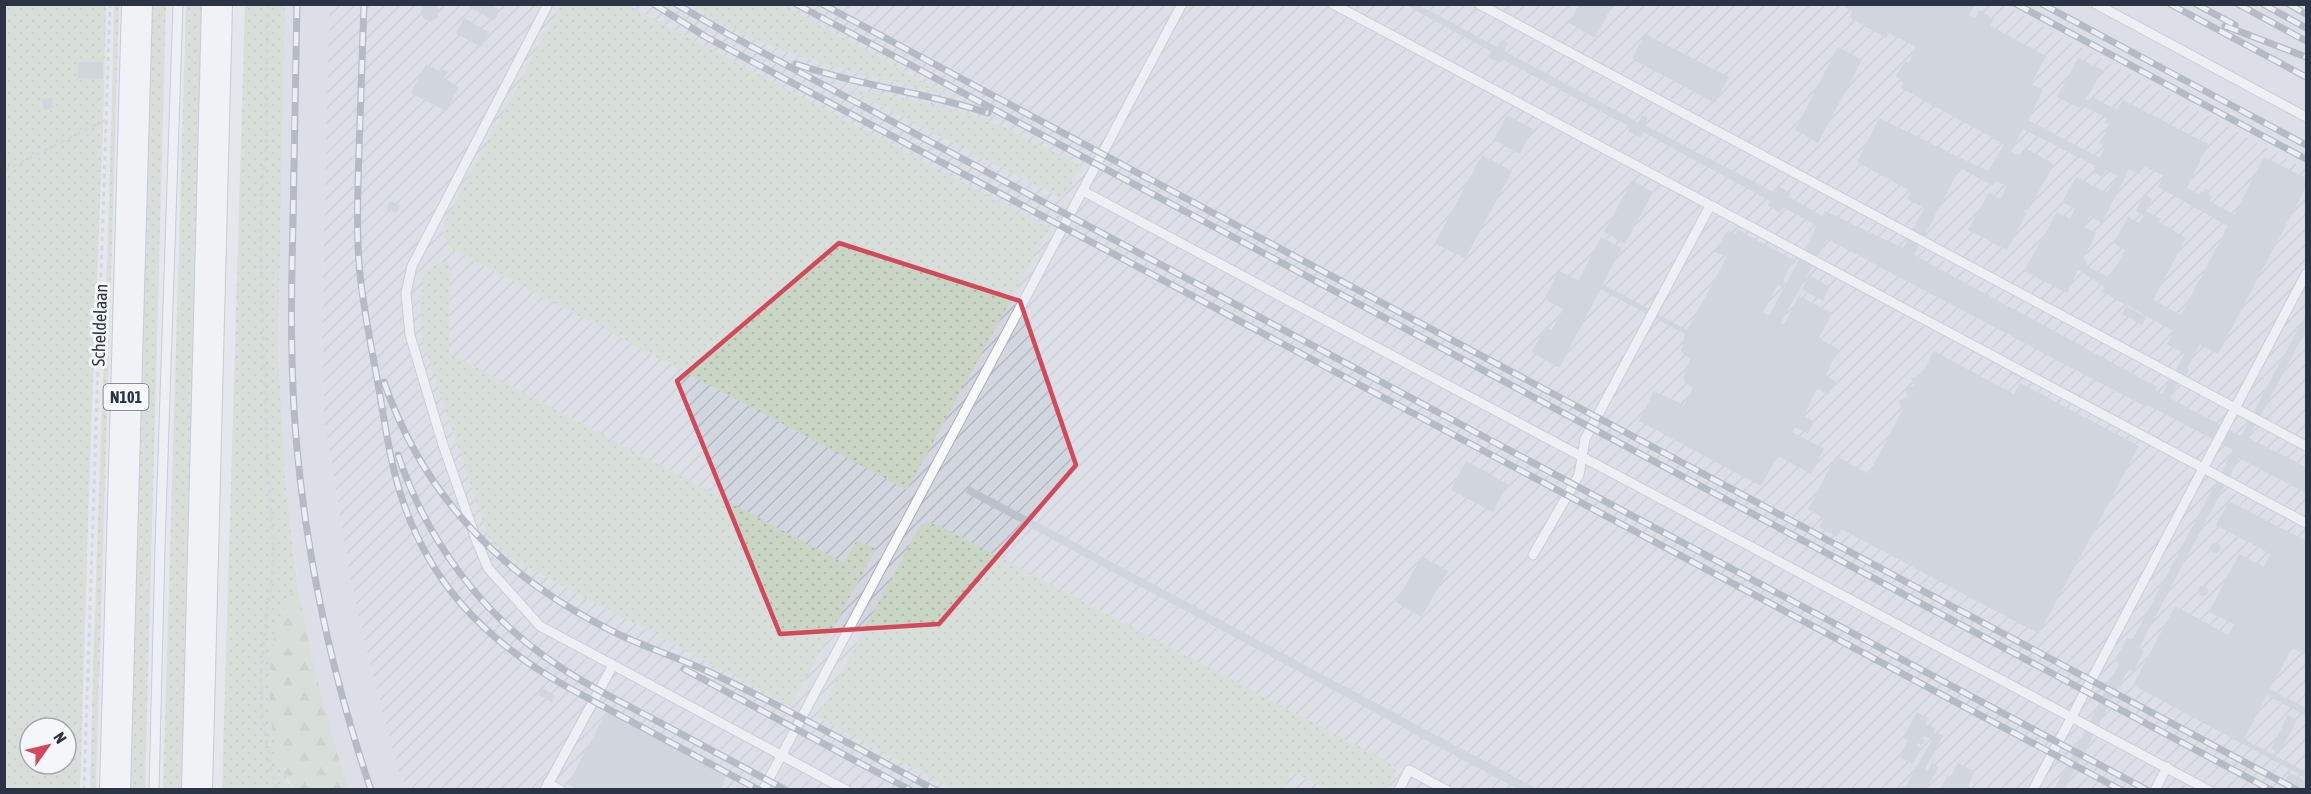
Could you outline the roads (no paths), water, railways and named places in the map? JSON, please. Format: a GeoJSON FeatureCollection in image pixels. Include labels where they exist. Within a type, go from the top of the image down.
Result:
{"type":"FeatureCollection","features":[{"type":"Feature","properties":{"kind":"main road","name":"Scheldelaan"},"geometry":{"type":"LineString","coordinates":[[115,789],[137,4]]}},
{"type":"Feature","properties":{"kind":"main road"},"geometry":{"type":"LineString","coordinates":[[196,789],[217,4]]}},
{"type":"Feature","properties":{"kind":"lane"},"geometry":{"type":"LineString","coordinates":[[154,789],[159,547],[178,4]]}},
{"type":"Feature","properties":{"kind":"lane"},"geometry":{"type":"LineString","coordinates":[[548,4],[412,266],[406,293],[408,322],[442,442],[477,542],[488,568],[540,626],[846,789]]}},
{"type":"Feature","properties":{"kind":"lane"},"geometry":{"type":"LineString","coordinates":[[763,789],[1182,4]]}},
{"type":"Feature","properties":{"kind":"lane"},"geometry":{"type":"LineString","coordinates":[[1333,4],[2307,523]]}},
{"type":"Feature","properties":{"kind":"lane"},"geometry":{"type":"LineString","coordinates":[[1479,4],[2307,446]]}},
{"type":"Feature","properties":{"kind":"lane"},"geometry":{"type":"LineString","coordinates":[[2096,4],[2307,117]]}},
{"type":"Feature","properties":{"kind":"lane"},"geometry":{"type":"LineString","coordinates":[[1083,191],[2208,789]]}},
{"type":"Feature","properties":{"kind":"lane"},"geometry":{"type":"LineString","coordinates":[[1533,555],[1580,475],[1585,440],[1710,206]]}},
{"type":"Feature","properties":{"kind":"lane"},"geometry":{"type":"LineString","coordinates":[[2033,789],[2234,407],[2307,274]]}},
{"type":"Feature","properties":{"kind":"lane"},"geometry":{"type":"LineString","coordinates":[[560,789],[547,786],[613,665]]}},
{"type":"Feature","properties":{"kind":"lane"},"geometry":{"type":"LineString","coordinates":[[2155,789],[2167,767]]}},
{"type":"Feature","properties":{"kind":"lane"},"geometry":{"type":"LineString","coordinates":[[1399,789],[1409,770],[1446,789]]}},
{"type":"Feature","properties":{"kind":"railway"},"geometry":{"type":"LineString","coordinates":[[297,4],[292,307],[293,393],[297,449],[308,536],[324,621],[345,706],[371,790]]}},
{"type":"Feature","properties":{"kind":"railway"},"geometry":{"type":"LineString","coordinates":[[364,4],[358,206],[360,278],[394,470],[409,517],[423,548],[461,603],[510,649],[569,688],[759,790]]}},
{"type":"Feature","properties":{"kind":"railway"},"geometry":{"type":"LineString","coordinates":[[654,4],[706,37],[2121,790]]}},
{"type":"Feature","properties":{"kind":"railway"},"geometry":{"type":"LineString","coordinates":[[676,4],[728,34],[2147,790]]}},
{"type":"Feature","properties":{"kind":"railway"},"geometry":{"type":"LineString","coordinates":[[796,4],[2271,790]]}},
{"type":"Feature","properties":{"kind":"railway"},"geometry":{"type":"LineString","coordinates":[[822,4],[1149,179]]}},
{"type":"Feature","properties":{"kind":"railway"},"geometry":{"type":"LineString","coordinates":[[2016,4],[2306,159]]}},
{"type":"Feature","properties":{"kind":"railway"},"geometry":{"type":"LineString","coordinates":[[2042,4],[2306,145]]}},
{"type":"Feature","properties":{"kind":"railway"},"geometry":{"type":"LineString","coordinates":[[2170,4],[2306,77]]}},
{"type":"Feature","properties":{"kind":"railway"},"geometry":{"type":"LineString","coordinates":[[2196,4],[2235,25]]}},
{"type":"Feature","properties":{"kind":"railway"},"geometry":{"type":"LineString","coordinates":[[2238,4],[2306,41]]}},
{"type":"Feature","properties":{"kind":"railway"},"geometry":{"type":"LineString","coordinates":[[2263,4],[2306,28]]}},
{"type":"Feature","properties":{"kind":"railway"},"geometry":{"type":"LineString","coordinates":[[2289,4],[2306,14]]}},
{"type":"Feature","properties":{"kind":"railway"},"geometry":{"type":"LineString","coordinates":[[2225,26],[2306,57]]}},
{"type":"Feature","properties":{"kind":"railway"},"geometry":{"type":"LineString","coordinates":[[796,64],[820,72],[988,113]]}},
{"type":"Feature","properties":{"kind":"railway"},"geometry":{"type":"LineString","coordinates":[[1142,175],[2297,790]]}},
{"type":"Feature","properties":{"kind":"railway"},"geometry":{"type":"LineString","coordinates":[[384,382],[401,424],[422,464],[447,499],[474,532],[506,562],[540,588],[577,613],[618,634],[749,691],[935,790]]}},
{"type":"Feature","properties":{"kind":"railway"},"geometry":{"type":"LineString","coordinates":[[398,455],[425,517],[460,574],[481,599],[530,645],[594,688],[786,790]]}},
{"type":"Feature","properties":{"kind":"railway"},"geometry":{"type":"LineString","coordinates":[[684,669],[910,790]]}}]}
